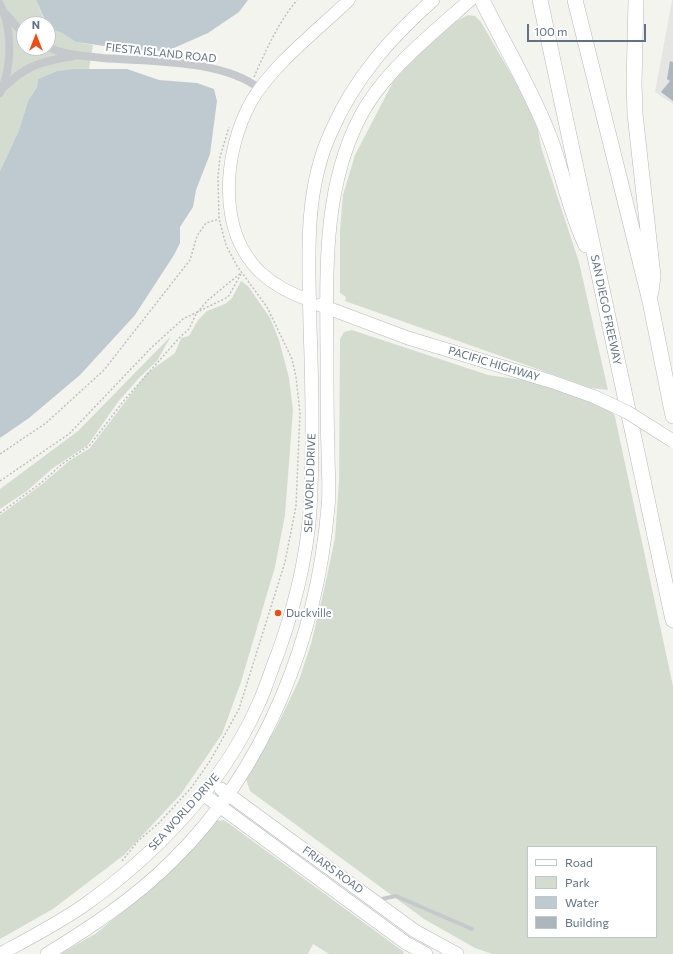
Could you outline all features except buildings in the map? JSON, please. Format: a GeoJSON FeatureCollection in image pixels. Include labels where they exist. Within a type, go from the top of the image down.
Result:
{"type":"FeatureCollection","features":[{"type":"Feature","properties":{"kind":"highway"},"geometry":{"type":"LineString","coordinates":[[482,0],[536,104],[563,174],[577,225],[596,265]]}},
{"type":"Feature","properties":{"kind":"highway","name":"SAN DIEGO FREEWAY"},"geometry":{"type":"LineString","coordinates":[[540,0],[673,620]]}},
{"type":"Feature","properties":{"kind":"highway"},"geometry":{"type":"LineString","coordinates":[[575,0],[650,301],[673,416]]}},
{"type":"Feature","properties":{"kind":"highway"},"geometry":{"type":"LineString","coordinates":[[636,0],[634,83],[635,114],[653,276],[650,301]]}},
{"type":"Feature","properties":{"kind":"main road"},"geometry":{"type":"LineString","coordinates":[[309,300],[288,292],[259,271],[241,243],[232,216],[229,197],[230,167],[235,141],[251,102],[267,79],[291,54],[350,0]]}},
{"type":"Feature","properties":{"kind":"main road","name":"SEA WORLD DRIVE"},"geometry":{"type":"LineString","coordinates":[[0,954],[42,932],[80,908],[110,886],[163,838],[212,783],[247,728],[258,705],[288,625],[301,577],[308,530],[311,490],[309,236],[311,201],[330,134],[368,67],[410,20],[433,0]]}},
{"type":"Feature","properties":{"kind":"main road","name":"SEA WORLD DRIVE"},"geometry":{"type":"LineString","coordinates":[[47,954],[94,925],[170,863],[202,829],[228,794],[268,727],[286,687],[315,599],[324,551],[329,503],[327,309],[328,238],[332,198],[339,168],[360,115],[382,85],[412,51],[470,0]]}},
{"type":"Feature","properties":{"kind":"main road","name":"PACIFIC HIGHWAY"},"geometry":{"type":"LineString","coordinates":[[309,300],[327,309],[408,338],[553,382],[595,397],[626,412],[673,441]]}},
{"type":"Feature","properties":{"kind":"main road","name":"FRIARS ROAD"},"geometry":{"type":"LineString","coordinates":[[212,783],[416,931],[456,954]]}},
{"type":"Feature","properties":{"kind":"main road","name":"FRIARS ROAD"},"geometry":{"type":"LineString","coordinates":[[203,794],[406,943],[426,954]]}},
{"type":"Feature","properties":{"kind":"street","name":"FIESTA ISLAND ROAD"},"geometry":{"type":"LineString","coordinates":[[2,8],[16,25]]}},
{"type":"Feature","properties":{"kind":"street","name":"FIESTA ISLAND ROAD"},"geometry":{"type":"LineString","coordinates":[[1,91],[7,74],[9,50],[2,8]]}},
{"type":"Feature","properties":{"kind":"street","name":"FIESTA ISLAND ROAD"},"geometry":{"type":"LineString","coordinates":[[56,49],[79,55],[206,67],[241,77],[260,89]]}},
{"type":"Feature","properties":{"kind":"street","name":"FIESTA ISLAND ROAD"},"geometry":{"type":"LineString","coordinates":[[1,91],[26,68],[45,60],[79,55]]}},
{"type":"Feature","properties":{"kind":"lane"},"geometry":{"type":"LineString","coordinates":[[375,901],[396,896],[472,929]]}},
{"type":"Feature","properties":{"kind":"path"},"geometry":{"type":"LineString","coordinates":[[254,77],[266,48],[282,20],[297,0]]}},
{"type":"Feature","properties":{"kind":"path"},"geometry":{"type":"LineString","coordinates":[[0,454],[46,423],[104,370],[190,260],[197,236],[206,223],[219,219]]}},
{"type":"Feature","properties":{"kind":"path"},"geometry":{"type":"LineString","coordinates":[[0,481],[68,434],[151,348],[183,319],[196,314],[228,298],[242,272],[208,300],[196,314],[189,329],[179,338],[122,403],[90,445],[62,464],[41,483],[0,513]]}},
{"type":"Feature","properties":{"kind":"path"},"geometry":{"type":"LineString","coordinates":[[121,862],[138,841],[159,823],[191,788],[210,761],[239,709],[285,562],[296,506],[300,425]]}},
{"type":"Feature","properties":{"kind":"shaded area"},"geometry":{"type":"Polygon","coordinates":[[[673,0],[673,104],[655,92],[673,0]]]}},
{"type":"Feature","properties":{"kind":"green space"},"geometry":{"type":"Polygon","coordinates":[[[0,0],[36,0],[43,16],[16,16],[16,56],[56,56],[56,31],[76,42],[93,45],[89,69],[57,71],[38,79],[37,87],[28,101],[19,130],[0,171],[0,0]]]}},
{"type":"Feature","properties":{"kind":"green space"},"geometry":{"type":"Polygon","coordinates":[[[468,15],[475,16],[481,22],[518,86],[537,124],[541,147],[579,262],[608,390],[591,388],[345,301],[346,297],[340,293],[340,230],[343,195],[355,155],[393,82],[427,45],[456,21],[468,15]]]}},
{"type":"Feature","properties":{"kind":"green space"},"geometry":{"type":"Polygon","coordinates":[[[241,281],[248,286],[270,318],[279,340],[289,378],[293,410],[285,515],[275,567],[241,682],[222,734],[181,794],[124,855],[53,909],[0,939],[0,515],[41,485],[69,461],[90,448],[147,373],[175,353],[181,338],[189,336],[198,320],[207,311],[225,304],[232,298],[241,281]]]}},
{"type":"Feature","properties":{"kind":"green space"},"geometry":{"type":"Polygon","coordinates":[[[352,330],[488,375],[530,381],[572,395],[612,411],[615,417],[673,686],[673,954],[492,954],[475,948],[424,919],[250,791],[246,779],[277,726],[299,680],[311,644],[335,538],[339,481],[340,339],[344,332],[352,330]]]}},
{"type":"Feature","properties":{"kind":"green space"},"geometry":{"type":"Polygon","coordinates":[[[171,336],[157,361],[139,378],[118,402],[88,445],[53,468],[27,491],[0,509],[0,489],[78,431],[171,336]]]}},
{"type":"Feature","properties":{"kind":"green space"},"geometry":{"type":"Polygon","coordinates":[[[224,820],[404,952],[403,954],[329,954],[313,944],[308,954],[60,954],[95,934],[149,891],[216,821],[224,820]]]}},
{"type":"Feature","properties":{"kind":"water"},"geometry":{"type":"Polygon","coordinates":[[[36,0],[248,0],[239,12],[208,33],[167,51],[133,50],[76,42],[56,31],[56,16],[43,16],[36,0]]]}},
{"type":"Feature","properties":{"kind":"water"},"geometry":{"type":"Polygon","coordinates":[[[75,69],[127,69],[159,80],[197,83],[214,89],[217,101],[210,154],[196,190],[193,207],[180,227],[180,243],[174,255],[135,315],[80,375],[29,418],[0,438],[0,171],[19,130],[28,101],[37,87],[38,79],[57,71],[75,69]]]}},
{"type":"Feature","properties":{"kind":"place","name":"Duckville"},"geometry":{"type":"Point","coordinates":[278,613]}}]}
